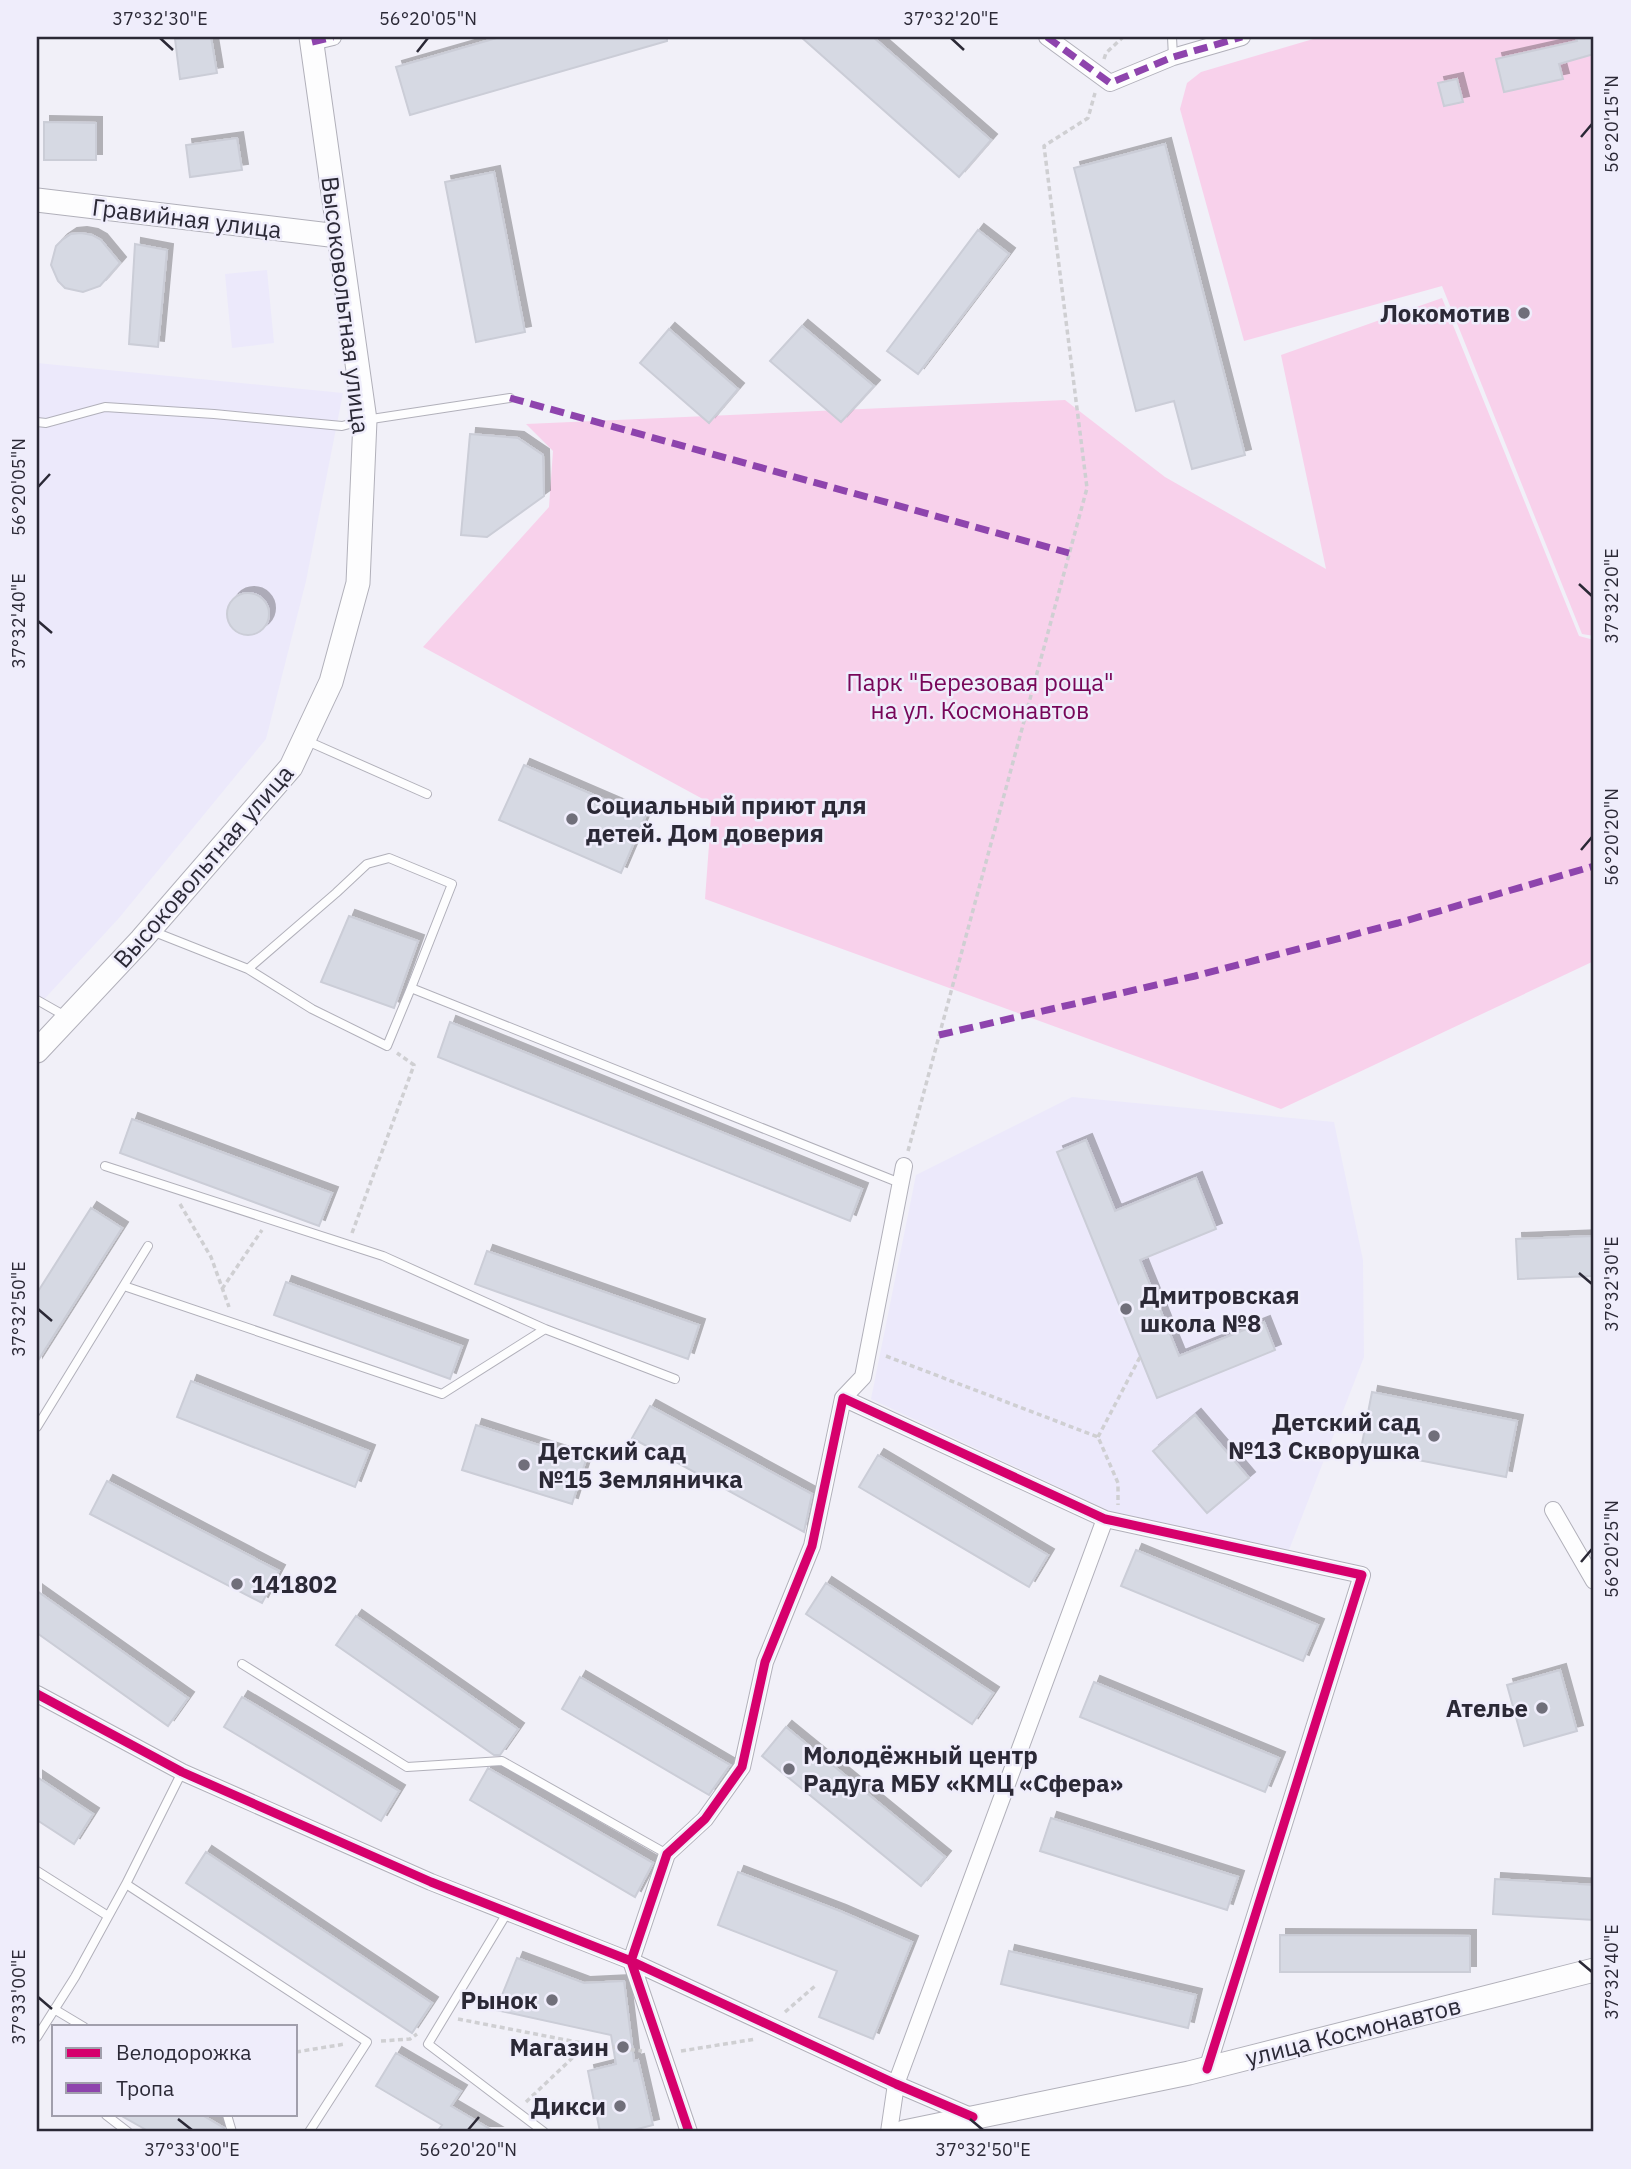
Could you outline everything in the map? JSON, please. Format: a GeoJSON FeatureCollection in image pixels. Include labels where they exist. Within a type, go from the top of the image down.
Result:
{"type":"FeatureCollection","features":[{"type":"Feature","properties":{"kind":"main road","name":"Высоковольтная улица"},"geometry":{"type":"LineString","coordinates":[[37,1051],[149,930],[292,767],[331,682],[358,583],[365,420],[338,236],[319,38]]}},
{"type":"Feature","properties":{"kind":"main road","name":"Гравийная улица"},"geometry":{"type":"LineString","coordinates":[[37,200],[338,236]]}},
{"type":"Feature","properties":{"kind":"main road","name":"улица Космонавтов"},"geometry":{"type":"LineString","coordinates":[[904,2132],[1207,2068],[1594,1970]]}},
{"type":"Feature","properties":{"kind":"street"},"geometry":{"type":"LineString","coordinates":[[1047,37],[1110,83],[1173,57],[1242,37]]}},
{"type":"Feature","properties":{"kind":"street"},"geometry":{"type":"LineString","coordinates":[[688,2132],[631,1961],[667,1854],[705,1819],[742,1768],[765,1662],[812,1546],[843,1398],[863,1377],[904,1166]]}},
{"type":"Feature","properties":{"kind":"street"},"geometry":{"type":"LineString","coordinates":[[843,1398],[1105,1519],[1362,1575],[1207,2068]]}},
{"type":"Feature","properties":{"kind":"street"},"geometry":{"type":"LineString","coordinates":[[1553,1510],[1594,1581]]}},
{"type":"Feature","properties":{"kind":"street"},"geometry":{"type":"LineString","coordinates":[[889,2132],[896,2084],[1105,1519]]}},
{"type":"Feature","properties":{"kind":"street"},"geometry":{"type":"LineString","coordinates":[[37,1694],[182,1772],[507,1913],[631,1961],[973,2117]]}},
{"type":"Feature","properties":{"kind":"lane"},"geometry":{"type":"LineString","coordinates":[[1172,37],[1173,57]]}},
{"type":"Feature","properties":{"kind":"lane"},"geometry":{"type":"LineString","coordinates":[[37,422],[46,423],[105,407],[342,426],[365,420],[510,398]]}},
{"type":"Feature","properties":{"kind":"lane"},"geometry":{"type":"LineString","coordinates":[[304,740],[428,794]]}},
{"type":"Feature","properties":{"kind":"lane"},"geometry":{"type":"LineString","coordinates":[[149,930],[248,969],[312,1009],[387,1046],[452,884],[389,858],[367,864],[248,969]]}},
{"type":"Feature","properties":{"kind":"lane"},"geometry":{"type":"LineString","coordinates":[[411,988],[900,1183]]}},
{"type":"Feature","properties":{"kind":"lane"},"geometry":{"type":"LineString","coordinates":[[37,1000],[67,1017]]}},
{"type":"Feature","properties":{"kind":"lane"},"geometry":{"type":"LineString","coordinates":[[104,1166],[383,1256],[545,1329],[675,1379]]}},
{"type":"Feature","properties":{"kind":"lane"},"geometry":{"type":"LineString","coordinates":[[37,1427],[148,1246]]}},
{"type":"Feature","properties":{"kind":"lane"},"geometry":{"type":"LineString","coordinates":[[124,1286],[442,1394],[545,1329]]}},
{"type":"Feature","properties":{"kind":"lane"},"geometry":{"type":"LineString","coordinates":[[242,1664],[407,1767],[502,1760],[667,1854]]}},
{"type":"Feature","properties":{"kind":"lane"},"geometry":{"type":"LineString","coordinates":[[37,2037],[75,1977],[126,1884],[182,1772]]}},
{"type":"Feature","properties":{"kind":"lane"},"geometry":{"type":"LineString","coordinates":[[37,1871],[108,1916]]}},
{"type":"Feature","properties":{"kind":"lane"},"geometry":{"type":"LineString","coordinates":[[126,1884],[366,2042],[309,2132]]}},
{"type":"Feature","properties":{"kind":"lane"},"geometry":{"type":"LineString","coordinates":[[507,1913],[428,2044],[544,2132]]}},
{"type":"Feature","properties":{"kind":"lane"},"geometry":{"type":"LineString","coordinates":[[54,2009],[80,2025]]}},
{"type":"Feature","properties":{"kind":"lane"},"geometry":{"type":"LineString","coordinates":[[107,2116],[128,2132]]}},
{"type":"Feature","properties":{"kind":"path"},"geometry":{"type":"LineString","coordinates":[[904,1166],[1087,488],[1044,146],[1088,118],[1106,53],[1123,37]]}},
{"type":"Feature","properties":{"kind":"path"},"geometry":{"type":"LineString","coordinates":[[347,1245],[414,1065],[387,1046]]}},
{"type":"Feature","properties":{"kind":"path"},"geometry":{"type":"LineString","coordinates":[[170,1187],[211,1257],[234,1323]]}},
{"type":"Feature","properties":{"kind":"path"},"geometry":{"type":"LineString","coordinates":[[222,1289],[269,1219]]}},
{"type":"Feature","properties":{"kind":"path"},"geometry":{"type":"LineString","coordinates":[[869,1349],[1098,1437],[1118,1483],[1118,1515],[1105,1519]]}},
{"type":"Feature","properties":{"kind":"path"},"geometry":{"type":"LineString","coordinates":[[1098,1437],[1140,1357]]}},
{"type":"Feature","properties":{"kind":"path"},"geometry":{"type":"LineString","coordinates":[[444,2017],[587,2045]]}},
{"type":"Feature","properties":{"kind":"shaded area"},"geometry":{"type":"Polygon","coordinates":[[[267,270],[274,343],[232,348],[225,274],[267,270]]]}},
{"type":"Feature","properties":{"kind":"shaded area"},"geometry":{"type":"Polygon","coordinates":[[[37,363],[343,393],[306,581],[266,739],[119,918],[37,1007],[37,363]]]}},
{"type":"Feature","properties":{"kind":"shaded area","name":"Дмитровская школа №8"},"geometry":{"type":"Polygon","coordinates":[[[1072,1097],[1334,1122],[1363,1260],[1364,1357],[1289,1550],[1192,1535],[1118,1515],[871,1399],[916,1175],[1072,1097]]]}},
{"type":"Feature","properties":{"kind":"green space","name":"Локомотив"},"geometry":{"type":"Polygon","coordinates":[[[1320,37],[1594,37],[1594,636],[1582,634],[1442,286],[1244,341],[1180,109],[1187,83],[1201,72],[1320,37]]]}},
{"type":"Feature","properties":{"kind":"green space","name":"Парк \"Березовая роща\" на ул. Космонавтов"},"geometry":{"type":"Polygon","coordinates":[[[1442,298],[1579,636],[1594,640],[1594,961],[1281,1109],[705,899],[712,804],[423,647],[549,507],[553,451],[526,424],[1065,400],[1165,477],[1326,569],[1281,355],[1442,298]]]}},
{"type":"Feature","properties":{"kind":"building"},"geometry":{"type":"Polygon","coordinates":[[[211,37],[217,73],[180,79],[175,39],[211,37]]]}},
{"type":"Feature","properties":{"kind":"building"},"geometry":{"type":"Polygon","coordinates":[[[500,37],[667,37],[667,41],[410,115],[396,67],[500,37]]]}},
{"type":"Feature","properties":{"kind":"building"},"geometry":{"type":"Polygon","coordinates":[[[801,37],[873,37],[991,140],[959,177],[801,37]]]}},
{"type":"Feature","properties":{"kind":"building"},"geometry":{"type":"Polygon","coordinates":[[[1576,37],[1594,37],[1594,54],[1559,64],[1563,79],[1504,92],[1496,59],[1577,41],[1576,37]]]}},
{"type":"Feature","properties":{"kind":"building"},"geometry":{"type":"Polygon","coordinates":[[[1457,79],[1463,102],[1444,106],[1438,83],[1457,79]]]}},
{"type":"Feature","properties":{"kind":"building"},"geometry":{"type":"Polygon","coordinates":[[[44,122],[96,123],[96,160],[44,160],[44,122]]]}},
{"type":"Feature","properties":{"kind":"building"},"geometry":{"type":"Polygon","coordinates":[[[237,138],[242,170],[190,177],[186,145],[237,138]]]}},
{"type":"Feature","properties":{"kind":"building"},"geometry":{"type":"Polygon","coordinates":[[[1165,144],[1245,455],[1192,469],[1174,401],[1136,411],[1074,168],[1165,144]]]}},
{"type":"Feature","properties":{"kind":"building"},"geometry":{"type":"Polygon","coordinates":[[[494,172],[525,332],[476,342],[445,182],[494,172]]]}},
{"type":"Feature","properties":{"kind":"building"},"geometry":{"type":"Polygon","coordinates":[[[978,230],[1009,254],[918,374],[887,351],[978,230]]]}},
{"type":"Feature","properties":{"kind":"building"},"geometry":{"type":"Polygon","coordinates":[[[81,233],[101,240],[120,263],[100,286],[83,292],[65,288],[58,281],[51,265],[56,246],[71,234],[81,233]]]}},
{"type":"Feature","properties":{"kind":"building"},"geometry":{"type":"Polygon","coordinates":[[[135,244],[167,250],[158,347],[129,344],[135,244]]]}},
{"type":"Feature","properties":{"kind":"building"},"geometry":{"type":"Polygon","coordinates":[[[802,326],[874,386],[841,422],[770,361],[802,326]]]}},
{"type":"Feature","properties":{"kind":"building"},"geometry":{"type":"Polygon","coordinates":[[[669,329],[738,389],[709,423],[640,363],[669,329]]]}},
{"type":"Feature","properties":{"kind":"building"},"geometry":{"type":"Polygon","coordinates":[[[470,434],[518,438],[543,455],[544,496],[487,537],[461,535],[470,434]]]}},
{"type":"Feature","properties":{"kind":"building"},"geometry":{"type":"Polygon","coordinates":[[[248,593],[263,599],[269,614],[263,629],[248,635],[233,629],[227,614],[233,599],[248,593]]]}},
{"type":"Feature","properties":{"kind":"building","name":"Социальный приют для детей. Дом доверия"},"geometry":{"type":"Polygon","coordinates":[[[524,765],[645,817],[621,873],[499,820],[524,765]]]}},
{"type":"Feature","properties":{"kind":"building"},"geometry":{"type":"Polygon","coordinates":[[[349,916],[418,941],[394,1008],[321,982],[349,916]]]}},
{"type":"Feature","properties":{"kind":"building"},"geometry":{"type":"Polygon","coordinates":[[[450,1022],[862,1189],[850,1221],[438,1057],[450,1022]]]}},
{"type":"Feature","properties":{"kind":"building"},"geometry":{"type":"Polygon","coordinates":[[[132,1119],[332,1193],[319,1226],[120,1153],[132,1119]]]}},
{"type":"Feature","properties":{"kind":"building"},"geometry":{"type":"Polygon","coordinates":[[[1086,1140],[1115,1211],[1196,1178],[1216,1229],[1140,1260],[1179,1356],[1264,1322],[1275,1350],[1157,1398],[1057,1152],[1086,1140]]]}},
{"type":"Feature","properties":{"kind":"building"},"geometry":{"type":"Polygon","coordinates":[[[91,1208],[122,1228],[37,1362],[37,1293],[91,1208]]]}},
{"type":"Feature","properties":{"kind":"building"},"geometry":{"type":"Polygon","coordinates":[[[1594,1236],[1594,1276],[1518,1279],[1516,1239],[1594,1236]]]}},
{"type":"Feature","properties":{"kind":"building"},"geometry":{"type":"Polygon","coordinates":[[[487,1251],[699,1325],[688,1359],[475,1284],[487,1251]]]}},
{"type":"Feature","properties":{"kind":"building"},"geometry":{"type":"Polygon","coordinates":[[[286,1282],[462,1346],[450,1379],[274,1315],[286,1282]]]}},
{"type":"Feature","properties":{"kind":"building"},"geometry":{"type":"Polygon","coordinates":[[[191,1381],[369,1451],[355,1487],[177,1417],[191,1381]]]}},
{"type":"Feature","properties":{"kind":"building"},"geometry":{"type":"Polygon","coordinates":[[[1372,1392],[1517,1421],[1506,1477],[1361,1449],[1372,1392]]]}},
{"type":"Feature","properties":{"kind":"building"},"geometry":{"type":"Polygon","coordinates":[[[650,1406],[812,1494],[804,1532],[632,1438],[650,1406]]]}},
{"type":"Feature","properties":{"kind":"building"},"geometry":{"type":"Polygon","coordinates":[[[1195,1415],[1249,1478],[1207,1513],[1153,1451],[1195,1415]]]}},
{"type":"Feature","properties":{"kind":"building","name":"Детский сад №15 Земляничка"},"geometry":{"type":"Polygon","coordinates":[[[476,1425],[586,1460],[572,1504],[462,1470],[476,1425]]]}},
{"type":"Feature","properties":{"kind":"building"},"geometry":{"type":"Polygon","coordinates":[[[878,1455],[1048,1555],[1029,1587],[859,1487],[878,1455]]]}},
{"type":"Feature","properties":{"kind":"building"},"geometry":{"type":"Polygon","coordinates":[[[107,1481],[279,1571],[262,1603],[90,1514],[107,1481]]]}},
{"type":"Feature","properties":{"kind":"building"},"geometry":{"type":"Polygon","coordinates":[[[1136,1550],[1318,1625],[1303,1661],[1121,1586],[1136,1550]]]}},
{"type":"Feature","properties":{"kind":"building"},"geometry":{"type":"Polygon","coordinates":[[[826,1583],[993,1693],[972,1724],[806,1614],[826,1583]]]}},
{"type":"Feature","properties":{"kind":"building"},"geometry":{"type":"Polygon","coordinates":[[[37,1591],[188,1698],[168,1726],[37,1633],[37,1591]]]}},
{"type":"Feature","properties":{"kind":"building"},"geometry":{"type":"Polygon","coordinates":[[[356,1616],[518,1729],[500,1755],[494,1755],[336,1645],[356,1616]]]}},
{"type":"Feature","properties":{"kind":"building","name":"Ателье"},"geometry":{"type":"Polygon","coordinates":[[[1560,1670],[1577,1731],[1524,1746],[1507,1685],[1560,1670]]]}},
{"type":"Feature","properties":{"kind":"building"},"geometry":{"type":"Polygon","coordinates":[[[580,1677],[730,1765],[709,1795],[562,1709],[580,1677]]]}},
{"type":"Feature","properties":{"kind":"building"},"geometry":{"type":"Polygon","coordinates":[[[1094,1682],[1279,1758],[1265,1792],[1080,1717],[1094,1682]]]}},
{"type":"Feature","properties":{"kind":"building"},"geometry":{"type":"Polygon","coordinates":[[[242,1697],[399,1791],[381,1821],[224,1727],[242,1697]]]}},
{"type":"Feature","properties":{"kind":"building"},"geometry":{"type":"Polygon","coordinates":[[[786,1727],[945,1857],[921,1886],[762,1756],[786,1727]]]}},
{"type":"Feature","properties":{"kind":"building"},"geometry":{"type":"Polygon","coordinates":[[[488,1768],[653,1863],[635,1897],[470,1800],[488,1768]]]}},
{"type":"Feature","properties":{"kind":"building"},"geometry":{"type":"Polygon","coordinates":[[[37,1777],[93,1814],[74,1844],[37,1820],[37,1777]]]}},
{"type":"Feature","properties":{"kind":"building"},"geometry":{"type":"Polygon","coordinates":[[[1051,1818],[1238,1877],[1227,1910],[1040,1851],[1051,1818]]]}},
{"type":"Feature","properties":{"kind":"building"},"geometry":{"type":"Polygon","coordinates":[[[206,1852],[432,2003],[412,2033],[186,1883],[206,1852]]]}},
{"type":"Feature","properties":{"kind":"building"},"geometry":{"type":"Polygon","coordinates":[[[738,1872],[912,1942],[873,2039],[819,2017],[837,1971],[718,1925],[738,1872]]]}},
{"type":"Feature","properties":{"kind":"building"},"geometry":{"type":"Polygon","coordinates":[[[1495,1879],[1594,1885],[1594,1920],[1493,1914],[1495,1879]]]}},
{"type":"Feature","properties":{"kind":"building"},"geometry":{"type":"Polygon","coordinates":[[[1280,1935],[1470,1936],[1470,1972],[1280,1972],[1280,1935]]]}},
{"type":"Feature","properties":{"kind":"building"},"geometry":{"type":"Polygon","coordinates":[[[1009,1951],[1196,1995],[1188,2028],[1001,1984],[1009,1951]]]}},
{"type":"Feature","properties":{"kind":"building"},"geometry":{"type":"Polygon","coordinates":[[[517,1958],[584,1983],[624,1981],[634,2061],[638,2060],[653,2125],[626,2132],[600,2132],[588,2071],[616,2064],[611,2035],[496,2010],[517,1958]]]}},
{"type":"Feature","properties":{"kind":"building"},"geometry":{"type":"Polygon","coordinates":[[[396,2053],[461,2091],[451,2106],[495,2132],[437,2132],[442,2125],[376,2086],[396,2053]]]}},
{"type":"Feature","properties":{"kind":"building"},"geometry":{"type":"Polygon","coordinates":[[[122,2116],[204,2116],[224,2128],[225,2132],[150,2132],[122,2116]]]}},
{"type":"Feature","properties":{"kind":"marked path"},"geometry":{"type":"LineString","coordinates":[[312,42],[333,37]]}},
{"type":"Feature","properties":{"kind":"marked path"},"geometry":{"type":"LineString","coordinates":[[1047,37],[1110,83],[1173,57],[1242,37]]}},
{"type":"Feature","properties":{"kind":"marked path"},"geometry":{"type":"LineString","coordinates":[[510,398],[1069,553]]}},
{"type":"Feature","properties":{"kind":"marked path"},"geometry":{"type":"LineString","coordinates":[[939,1035],[1195,976],[1398,923],[1594,866]]}},
{"type":"Feature","properties":{"kind":"cycle path"},"geometry":{"type":"LineString","coordinates":[[689,2132],[631,1961],[667,1854],[705,1819],[742,1767],[765,1662],[812,1546],[843,1398],[1105,1519],[1362,1575],[1207,2069]]}},
{"type":"Feature","properties":{"kind":"cycle path"},"geometry":{"type":"LineString","coordinates":[[37,1694],[182,1772],[431,1882],[631,1961],[973,2117]]}},
{"type":"Feature","properties":{"kind":"place","name":"Локомотив"},"geometry":{"type":"Point","coordinates":[1524,313]}},
{"type":"Feature","properties":{"kind":"place","name":"Социальный приют для детей. Дом доверия"},"geometry":{"type":"Point","coordinates":[572,819]}},
{"type":"Feature","properties":{"kind":"place","name":"Дмитровская школа №8"},"geometry":{"type":"Point","coordinates":[1126,1309]}},
{"type":"Feature","properties":{"kind":"place","name":"Детский сад №13 Скворушка"},"geometry":{"type":"Point","coordinates":[1434,1436]}},
{"type":"Feature","properties":{"kind":"place","name":"Детский сад №15 Земляничка"},"geometry":{"type":"Point","coordinates":[524,1465]}},
{"type":"Feature","properties":{"kind":"place","name":"141802"},"geometry":{"type":"Point","coordinates":[237,1584]}},
{"type":"Feature","properties":{"kind":"place","name":"Ателье"},"geometry":{"type":"Point","coordinates":[1542,1708]}},
{"type":"Feature","properties":{"kind":"place","name":"Молодёжный центр Радуга МБУ «КМЦ «Сфера»"},"geometry":{"type":"Point","coordinates":[789,1769]}},
{"type":"Feature","properties":{"kind":"place","name":"Рынок"},"geometry":{"type":"Point","coordinates":[552,2000]}},
{"type":"Feature","properties":{"kind":"place","name":"Магазин"},"geometry":{"type":"Point","coordinates":[623,2047]}},
{"type":"Feature","properties":{"kind":"place","name":"Дикси"},"geometry":{"type":"Point","coordinates":[620,2106]}}]}
